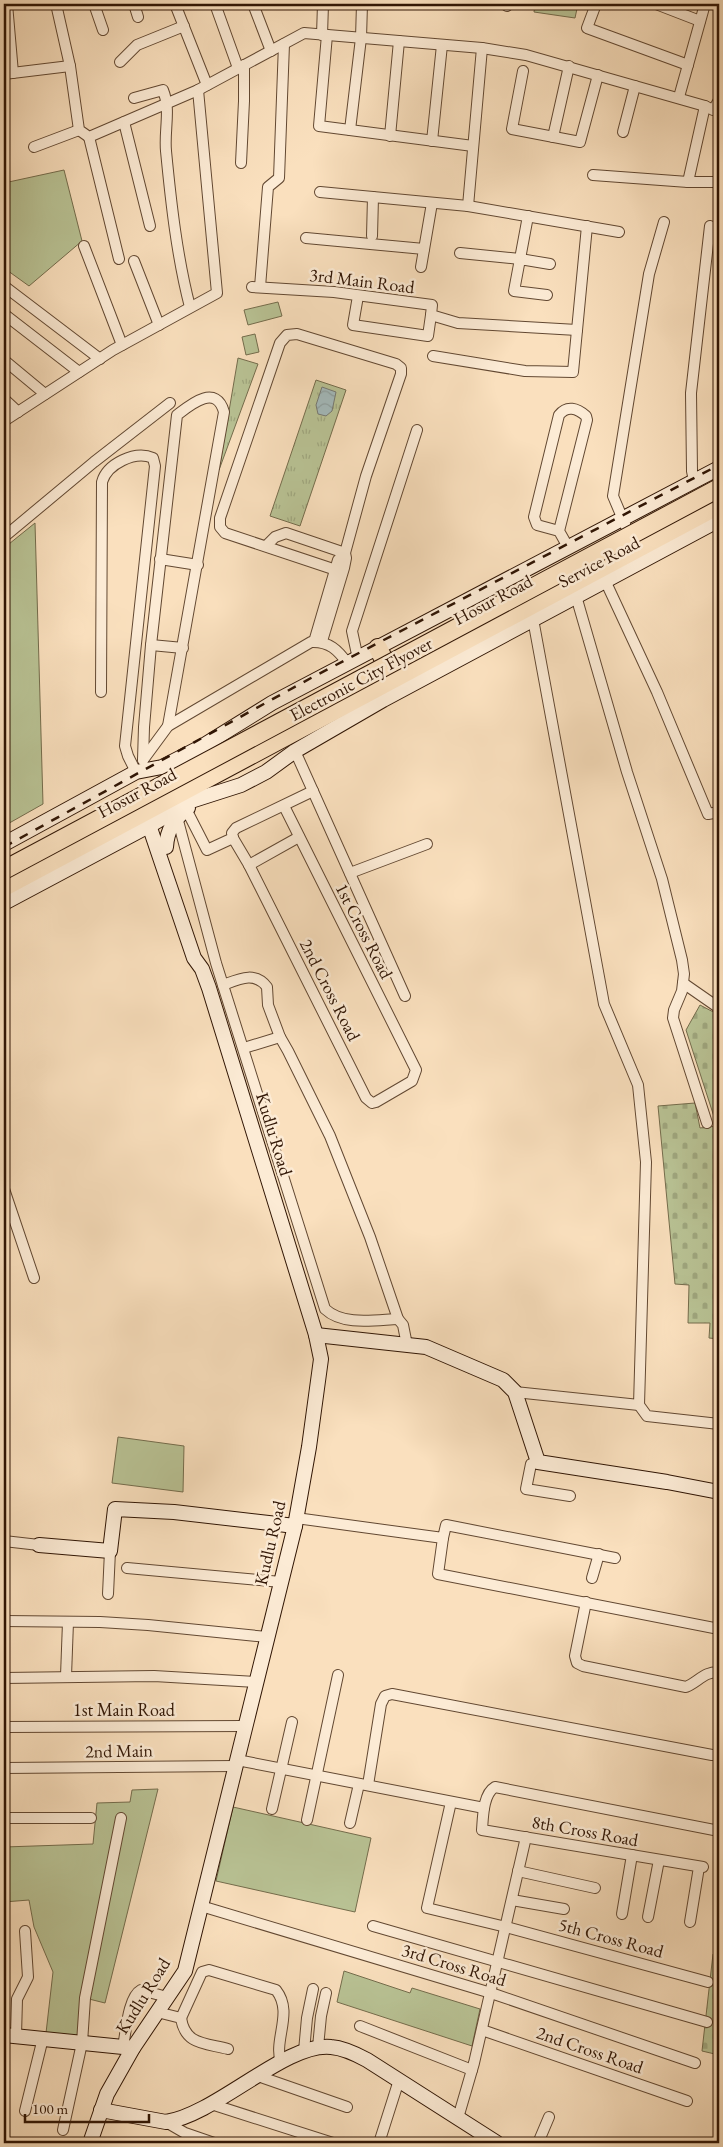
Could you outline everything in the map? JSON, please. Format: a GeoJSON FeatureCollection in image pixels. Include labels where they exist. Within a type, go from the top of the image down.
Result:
{"type":"FeatureCollection","features":[{"type":"Feature","properties":{"kind":"highway","name":"Hosur Road"},"geometry":{"type":"LineString","coordinates":[[4,864],[139,792],[381,654],[624,523],[719,479]]}},
{"type":"Feature","properties":{"kind":"highway","name":"Electronic City Flyover"},"geometry":{"type":"LineString","coordinates":[[4,870],[719,488]]}},
{"type":"Feature","properties":{"kind":"highway","name":"Electronic City Flyover"},"geometry":{"type":"LineString","coordinates":[[4,881],[719,498]]}},
{"type":"Feature","properties":{"kind":"highway","name":"Hosur Road"},"geometry":{"type":"LineString","coordinates":[[4,887],[150,817],[602,574],[719,505]]}},
{"type":"Feature","properties":{"kind":"street"},"geometry":{"type":"LineString","coordinates":[[7,4],[9,73],[70,66]]}},
{"type":"Feature","properties":{"kind":"street"},"geometry":{"type":"LineString","coordinates":[[56,4],[70,66],[79,130],[89,137],[119,259]]}},
{"type":"Feature","properties":{"kind":"street"},"geometry":{"type":"LineString","coordinates":[[94,4],[103,30]]}},
{"type":"Feature","properties":{"kind":"street"},"geometry":{"type":"LineString","coordinates":[[134,4],[138,17]]}},
{"type":"Feature","properties":{"kind":"street"},"geometry":{"type":"LineString","coordinates":[[4,421],[122,345],[217,293],[202,87],[176,4]]}},
{"type":"Feature","properties":{"kind":"street"},"geometry":{"type":"LineString","coordinates":[[215,4],[241,67],[244,101],[241,163]]}},
{"type":"Feature","properties":{"kind":"street"},"geometry":{"type":"LineString","coordinates":[[253,4],[271,51]]}},
{"type":"Feature","properties":{"kind":"street"},"geometry":{"type":"LineString","coordinates":[[323,4],[324,35],[319,126],[473,146]]}},
{"type":"Feature","properties":{"kind":"street"},"geometry":{"type":"LineString","coordinates":[[350,130],[361,38],[362,4]]}},
{"type":"Feature","properties":{"kind":"street"},"geometry":{"type":"LineString","coordinates":[[596,4],[587,28],[688,65]]}},
{"type":"Feature","properties":{"kind":"street"},"geometry":{"type":"LineString","coordinates":[[656,4],[700,21]]}},
{"type":"Feature","properties":{"kind":"street"},"geometry":{"type":"LineString","coordinates":[[679,97],[705,4]]}},
{"type":"Feature","properties":{"kind":"street"},"geometry":{"type":"LineString","coordinates":[[120,62],[137,45],[184,26]]}},
{"type":"Feature","properties":{"kind":"street"},"geometry":{"type":"LineString","coordinates":[[89,137],[202,87],[304,33],[482,48],[526,55],[679,97],[713,110],[719,100]]}},
{"type":"Feature","properties":{"kind":"street"},"geometry":{"type":"LineString","coordinates":[[390,136],[400,41]]}},
{"type":"Feature","properties":{"kind":"street","name":"3rd Main Road"},"geometry":{"type":"LineString","coordinates":[[284,44],[279,178],[268,187],[256,287],[334,292],[432,305],[431,315],[458,323],[577,330]]}},
{"type":"Feature","properties":{"kind":"street"},"geometry":{"type":"LineString","coordinates":[[432,141],[442,45]]}},
{"type":"Feature","properties":{"kind":"street"},"geometry":{"type":"LineString","coordinates":[[468,206],[482,48]]}},
{"type":"Feature","properties":{"kind":"street"},"geometry":{"type":"LineString","coordinates":[[553,137],[569,66]]}},
{"type":"Feature","properties":{"kind":"street"},"geometry":{"type":"LineString","coordinates":[[523,71],[512,129],[580,142],[598,75]]}},
{"type":"Feature","properties":{"kind":"street"},"geometry":{"type":"LineString","coordinates":[[623,132],[635,86]]}},
{"type":"Feature","properties":{"kind":"street"},"geometry":{"type":"LineString","coordinates":[[134,98],[163,90],[168,103],[166,148],[183,279],[190,307]]}},
{"type":"Feature","properties":{"kind":"street"},"geometry":{"type":"LineString","coordinates":[[688,182],[705,106]]}},
{"type":"Feature","properties":{"kind":"street"},"geometry":{"type":"LineString","coordinates":[[124,122],[150,226]]}},
{"type":"Feature","properties":{"kind":"street"},"geometry":{"type":"LineString","coordinates":[[34,147],[79,130]]}},
{"type":"Feature","properties":{"kind":"street"},"geometry":{"type":"LineString","coordinates":[[593,175],[688,182],[719,182]]}},
{"type":"Feature","properties":{"kind":"street"},"geometry":{"type":"LineString","coordinates":[[320,192],[468,206],[619,232]]}},
{"type":"Feature","properties":{"kind":"street"},"geometry":{"type":"LineString","coordinates":[[372,236],[373,197]]}},
{"type":"Feature","properties":{"kind":"street"},"geometry":{"type":"LineString","coordinates":[[421,267],[432,203]]}},
{"type":"Feature","properties":{"kind":"street"},"geometry":{"type":"LineString","coordinates":[[528,216],[514,291],[547,295]]}},
{"type":"Feature","properties":{"kind":"street"},"geometry":{"type":"LineString","coordinates":[[624,523],[613,496],[649,274],[664,222]]}},
{"type":"Feature","properties":{"kind":"street"},"geometry":{"type":"LineString","coordinates":[[433,356],[524,371],[573,372],[587,226]]}},
{"type":"Feature","properties":{"kind":"street"},"geometry":{"type":"LineString","coordinates":[[694,481],[692,471],[691,393],[710,226]]}},
{"type":"Feature","properties":{"kind":"street"},"geometry":{"type":"LineString","coordinates":[[306,238],[424,248]]}},
{"type":"Feature","properties":{"kind":"street"},"geometry":{"type":"LineString","coordinates":[[84,246],[122,345]]}},
{"type":"Feature","properties":{"kind":"street"},"geometry":{"type":"LineString","coordinates":[[460,253],[550,264]]}},
{"type":"Feature","properties":{"kind":"street"},"geometry":{"type":"LineString","coordinates":[[134,261],[159,325]]}},
{"type":"Feature","properties":{"kind":"street"},"geometry":{"type":"LineString","coordinates":[[4,286],[100,359]]}},
{"type":"Feature","properties":{"kind":"street"},"geometry":{"type":"LineString","coordinates":[[358,296],[353,325],[428,336],[431,315]]}},
{"type":"Feature","properties":{"kind":"street"},"geometry":{"type":"LineString","coordinates":[[4,314],[79,372]]}},
{"type":"Feature","properties":{"kind":"street"},"geometry":{"type":"LineString","coordinates":[[318,642],[344,568],[345,553],[366,476],[401,374],[401,368],[396,364],[297,334],[287,335],[280,343],[220,518],[220,527],[225,533],[336,570]]}},
{"type":"Feature","properties":{"kind":"street"},"geometry":{"type":"LineString","coordinates":[[4,360],[45,394]]}},
{"type":"Feature","properties":{"kind":"street"},"geometry":{"type":"LineString","coordinates":[[210,398],[221,404],[224,412],[183,648],[168,726],[140,766],[160,559],[177,415],[197,400],[210,398]]}},
{"type":"Feature","properties":{"kind":"street"},"geometry":{"type":"LineString","coordinates":[[4,399],[18,412]]}},
{"type":"Feature","properties":{"kind":"street"},"geometry":{"type":"LineString","coordinates":[[4,537],[94,462],[170,403]]}},
{"type":"Feature","properties":{"kind":"street"},"geometry":{"type":"LineString","coordinates":[[559,531],[542,528],[537,525],[534,518],[559,415],[564,410],[572,408],[580,411],[586,416],[587,420],[559,531],[568,547]]}},
{"type":"Feature","properties":{"kind":"street"},"geometry":{"type":"LineString","coordinates":[[353,661],[352,631],[417,430]]}},
{"type":"Feature","properties":{"kind":"street"},"geometry":{"type":"LineString","coordinates":[[101,692],[102,482],[104,475],[113,467],[125,460],[147,455],[153,458],[155,466],[125,746],[128,756],[140,766]]}},
{"type":"Feature","properties":{"kind":"street","name":"Hosur Road"},"geometry":{"type":"LineString","coordinates":[[4,844],[140,766],[162,768],[201,747],[272,703],[353,661],[381,654],[568,547],[624,523],[719,468]]}},
{"type":"Feature","properties":{"kind":"street","name":"Service Road"},"geometry":{"type":"LineString","coordinates":[[208,796],[249,780],[383,700],[576,596],[602,574],[719,520]]}},
{"type":"Feature","properties":{"kind":"street"},"geometry":{"type":"LineString","coordinates":[[266,546],[275,537],[286,533],[345,553]]}},
{"type":"Feature","properties":{"kind":"street"},"geometry":{"type":"LineString","coordinates":[[318,642],[336,570],[340,557],[345,553]]}},
{"type":"Feature","properties":{"kind":"street"},"geometry":{"type":"LineString","coordinates":[[160,559],[198,565]]}},
{"type":"Feature","properties":{"kind":"street"},"geometry":{"type":"LineString","coordinates":[[602,574],[657,692],[708,814],[719,812]]}},
{"type":"Feature","properties":{"kind":"street"},"geometry":{"type":"LineString","coordinates":[[576,596],[662,879],[682,960],[683,983],[673,1018],[707,1124]]}},
{"type":"Feature","properties":{"kind":"street"},"geometry":{"type":"LineString","coordinates":[[533,618],[604,1004],[638,1085],[646,1162],[639,1405],[647,1416],[719,1424]]}},
{"type":"Feature","properties":{"kind":"street"},"geometry":{"type":"LineString","coordinates":[[168,726],[311,642],[318,642],[338,650],[353,661]]}},
{"type":"Feature","properties":{"kind":"street"},"geometry":{"type":"LineString","coordinates":[[151,645],[183,648]]}},
{"type":"Feature","properties":{"kind":"street"},"geometry":{"type":"LineString","coordinates":[[296,751],[405,996]]}},
{"type":"Feature","properties":{"kind":"street"},"geometry":{"type":"LineString","coordinates":[[182,813],[207,850],[233,838],[232,833],[236,828],[313,791]]}},
{"type":"Feature","properties":{"kind":"street"},"geometry":{"type":"LineString","coordinates":[[139,792],[150,817]]}},
{"type":"Feature","properties":{"kind":"street"},"geometry":{"type":"LineString","coordinates":[[4,903],[150,817],[208,796]]}},
{"type":"Feature","properties":{"kind":"street"},"geometry":{"type":"LineString","coordinates":[[166,847],[169,830],[182,813],[208,796]]}},
{"type":"Feature","properties":{"kind":"street","name":"1st Cross Road"},"geometry":{"type":"LineString","coordinates":[[284,806],[416,1070]]}},
{"type":"Feature","properties":{"kind":"street"},"geometry":{"type":"LineString","coordinates":[[182,813],[218,971],[244,1048],[325,1309],[339,1318],[366,1320],[398,1319]]}},
{"type":"Feature","properties":{"kind":"street","name":"Kudlu Road"},"geometry":{"type":"LineString","coordinates":[[150,817],[166,847],[203,956],[203,972]]}},
{"type":"Feature","properties":{"kind":"street","name":"Kudlu Road"},"geometry":{"type":"LineString","coordinates":[[90,2143],[107,2094],[128,2047],[157,2012],[185,1971],[295,1522],[309,1447],[320,1358],[316,1335],[203,972],[194,958],[150,817]]}},
{"type":"Feature","properties":{"kind":"street"},"geometry":{"type":"LineString","coordinates":[[249,865],[299,837]]}},
{"type":"Feature","properties":{"kind":"street","name":"2nd Cross Road"},"geometry":{"type":"LineString","coordinates":[[233,838],[249,865],[366,1098],[372,1103],[383,1098],[412,1081],[416,1070]]}},
{"type":"Feature","properties":{"kind":"street"},"geometry":{"type":"LineString","coordinates":[[350,873],[427,844]]}},
{"type":"Feature","properties":{"kind":"street"},"geometry":{"type":"LineString","coordinates":[[203,972],[218,971]]}},
{"type":"Feature","properties":{"kind":"street"},"geometry":{"type":"LineString","coordinates":[[223,984],[248,977],[257,978],[267,987],[268,1005],[280,1037],[330,1136],[370,1238],[398,1319],[403,1325],[407,1345]]}},
{"type":"Feature","properties":{"kind":"street"},"geometry":{"type":"LineString","coordinates":[[683,983],[719,1008]]}},
{"type":"Feature","properties":{"kind":"street"},"geometry":{"type":"LineString","coordinates":[[244,1048],[280,1037]]}},
{"type":"Feature","properties":{"kind":"street"},"geometry":{"type":"LineString","coordinates":[[4,1189],[34,1278]]}},
{"type":"Feature","properties":{"kind":"street"},"geometry":{"type":"LineString","coordinates":[[316,1335],[426,1346],[501,1379],[515,1392],[538,1462]]}},
{"type":"Feature","properties":{"kind":"street"},"geometry":{"type":"LineString","coordinates":[[515,1392],[639,1405]]}},
{"type":"Feature","properties":{"kind":"street"},"geometry":{"type":"LineString","coordinates":[[570,1496],[526,1489],[531,1464],[538,1462],[719,1492]]}},
{"type":"Feature","properties":{"kind":"street"},"geometry":{"type":"LineString","coordinates":[[108,1594],[110,1551],[115,1509],[295,1522],[443,1538]]}},
{"type":"Feature","properties":{"kind":"street"},"geometry":{"type":"LineString","coordinates":[[615,1558],[446,1525],[438,1574],[719,1629]]}},
{"type":"Feature","properties":{"kind":"street"},"geometry":{"type":"LineString","coordinates":[[4,1541],[110,1551]]}},
{"type":"Feature","properties":{"kind":"street"},"geometry":{"type":"LineString","coordinates":[[592,1578],[599,1554]]}},
{"type":"Feature","properties":{"kind":"street"},"geometry":{"type":"LineString","coordinates":[[128,1568],[281,1582]]}},
{"type":"Feature","properties":{"kind":"street"},"geometry":{"type":"LineString","coordinates":[[586,1602],[574,1656],[577,1663],[583,1666],[686,1687],[694,1684],[711,1672],[719,1672]]}},
{"type":"Feature","properties":{"kind":"street"},"geometry":{"type":"LineString","coordinates":[[4,1621],[148,1625],[267,1637]]}},
{"type":"Feature","properties":{"kind":"street"},"geometry":{"type":"LineString","coordinates":[[66,1676],[68,1622]]}},
{"type":"Feature","properties":{"kind":"street"},"geometry":{"type":"LineString","coordinates":[[307,1820],[338,1675]]}},
{"type":"Feature","properties":{"kind":"street"},"geometry":{"type":"LineString","coordinates":[[4,1678],[154,1676],[256,1682]]}},
{"type":"Feature","properties":{"kind":"street"},"geometry":{"type":"LineString","coordinates":[[350,1823],[364,1785],[381,1704],[385,1696],[392,1694],[712,1755]]}},
{"type":"Feature","properties":{"kind":"street"},"geometry":{"type":"LineString","coordinates":[[272,1809],[292,1722]]}},
{"type":"Feature","properties":{"kind":"street","name":"1st Main Road"},"geometry":{"type":"LineString","coordinates":[[4,1727],[245,1726]]}},
{"type":"Feature","properties":{"kind":"street","name":"2nd Main"},"geometry":{"type":"LineString","coordinates":[[4,1768],[236,1763],[282,1768],[484,1808]]}},
{"type":"Feature","properties":{"kind":"street"},"geometry":{"type":"LineString","coordinates":[[484,1808],[490,1789],[495,1787],[714,1830]]}},
{"type":"Feature","properties":{"kind":"street","name":"5th Cross Road"},"geometry":{"type":"LineString","coordinates":[[451,1802],[426,1908],[506,1927],[708,1982]]}},
{"type":"Feature","properties":{"kind":"street","name":"8th Cross Road"},"geometry":{"type":"LineString","coordinates":[[484,1808],[482,1830],[701,1867],[690,1922]]}},
{"type":"Feature","properties":{"kind":"street"},"geometry":{"type":"LineString","coordinates":[[4,1818],[91,1818]]}},
{"type":"Feature","properties":{"kind":"street"},"geometry":{"type":"LineString","coordinates":[[63,2130],[82,2043],[85,1998],[121,1818]]}},
{"type":"Feature","properties":{"kind":"street"},"geometry":{"type":"LineString","coordinates":[[458,2118],[491,1993],[526,1837]]}},
{"type":"Feature","properties":{"kind":"street"},"geometry":{"type":"LineString","coordinates":[[622,1914],[632,1855]]}},
{"type":"Feature","properties":{"kind":"street"},"geometry":{"type":"LineString","coordinates":[[648,1918],[658,1860]]}},
{"type":"Feature","properties":{"kind":"street"},"geometry":{"type":"LineString","coordinates":[[518,1871],[595,1888]]}},
{"type":"Feature","properties":{"kind":"street"},"geometry":{"type":"LineString","coordinates":[[512,1900],[564,1909]]}},
{"type":"Feature","properties":{"kind":"street","name":"3rd Cross Road"},"geometry":{"type":"LineString","coordinates":[[201,1906],[491,1993],[695,2063]]}},
{"type":"Feature","properties":{"kind":"street"},"geometry":{"type":"LineString","coordinates":[[372,1926],[707,2022]]}},
{"type":"Feature","properties":{"kind":"street"},"geometry":{"type":"LineString","coordinates":[[25,1931],[28,1978],[17,1999],[7,2036],[128,2047],[131,2002],[135,1993],[141,1990],[167,1997]]}},
{"type":"Feature","properties":{"kind":"street"},"geometry":{"type":"LineString","coordinates":[[228,2049],[192,2040],[182,2028],[181,2018],[202,1972],[210,1970],[276,1990],[280,1996],[284,2011],[278,2053],[281,2063]]}},
{"type":"Feature","properties":{"kind":"street"},"geometry":{"type":"LineString","coordinates":[[304,2051],[307,2018],[314,1989]]}},
{"type":"Feature","properties":{"kind":"street"},"geometry":{"type":"LineString","coordinates":[[318,2047],[321,2016],[326,1993]]}},
{"type":"Feature","properties":{"kind":"street"},"geometry":{"type":"LineString","coordinates":[[157,2012],[181,2018]]}},
{"type":"Feature","properties":{"kind":"street"},"geometry":{"type":"LineString","coordinates":[[360,2026],[472,2070]]}},
{"type":"Feature","properties":{"kind":"street","name":"2nd Cross Road"},"geometry":{"type":"LineString","coordinates":[[482,2030],[687,2101]]}},
{"type":"Feature","properties":{"kind":"street"},"geometry":{"type":"LineString","coordinates":[[25,2111],[43,2038]]}},
{"type":"Feature","properties":{"kind":"street"},"geometry":{"type":"LineString","coordinates":[[166,2122],[185,2117],[211,2104],[304,2051],[318,2047],[331,2047],[356,2054],[497,2143]]}},
{"type":"Feature","properties":{"kind":"street"},"geometry":{"type":"LineString","coordinates":[[258,2076],[347,2107]]}},
{"type":"Feature","properties":{"kind":"street"},"geometry":{"type":"LineString","coordinates":[[379,2143],[399,2080]]}},
{"type":"Feature","properties":{"kind":"street"},"geometry":{"type":"LineString","coordinates":[[211,2104],[333,2143]]}},
{"type":"Feature","properties":{"kind":"street"},"geometry":{"type":"LineString","coordinates":[[101,2110],[166,2122],[185,2133],[214,2143]]}},
{"type":"Feature","properties":{"kind":"street"},"geometry":{"type":"LineString","coordinates":[[538,2143],[549,2117]]}},
{"type":"Feature","properties":{"kind":"green space"},"geometry":{"type":"Polygon","coordinates":[[[535,4],[578,4],[575,18],[534,12],[535,4]]]}},
{"type":"Feature","properties":{"kind":"green space"},"geometry":{"type":"Polygon","coordinates":[[[64,170],[82,241],[29,286],[4,268],[4,183],[64,170]]]}},
{"type":"Feature","properties":{"kind":"green space"},"geometry":{"type":"Polygon","coordinates":[[[278,302],[282,316],[248,325],[244,310],[278,302]]]}},
{"type":"Feature","properties":{"kind":"green space"},"geometry":{"type":"Polygon","coordinates":[[[255,334],[259,352],[246,355],[242,337],[255,334]]]}},
{"type":"Feature","properties":{"kind":"green space"},"geometry":{"type":"Polygon","coordinates":[[[238,358],[258,364],[219,470],[238,358]]]}},
{"type":"Feature","properties":{"kind":"green space"},"geometry":{"type":"Polygon","coordinates":[[[316,380],[346,390],[300,526],[270,516],[316,380]]]}},
{"type":"Feature","properties":{"kind":"green space"},"geometry":{"type":"Polygon","coordinates":[[[35,523],[43,804],[4,826],[4,548],[35,523]]]}},
{"type":"Feature","properties":{"kind":"green space"},"geometry":{"type":"Polygon","coordinates":[[[700,1005],[719,1015],[719,1339],[709,1338],[710,1323],[688,1323],[689,1285],[675,1284],[658,1106],[695,1103],[700,1128],[717,1126],[686,1030],[700,1005]]]}},
{"type":"Feature","properties":{"kind":"green space"},"geometry":{"type":"Polygon","coordinates":[[[118,1437],[184,1446],[183,1492],[112,1483],[118,1437]]]}},
{"type":"Feature","properties":{"kind":"green space"},"geometry":{"type":"Polygon","coordinates":[[[158,1789],[105,2003],[89,1999],[81,2036],[46,2033],[53,1972],[34,1927],[29,1900],[4,1902],[4,1847],[93,1844],[97,1803],[130,1802],[132,1790],[158,1789]]]}},
{"type":"Feature","properties":{"kind":"green space"},"geometry":{"type":"Polygon","coordinates":[[[233,1807],[371,1838],[355,1912],[216,1881],[233,1807]]]}},
{"type":"Feature","properties":{"kind":"green space"},"geometry":{"type":"Polygon","coordinates":[[[713,1954],[719,1955],[719,2055],[702,2051],[713,1954]]]}},
{"type":"Feature","properties":{"kind":"green space"},"geometry":{"type":"Polygon","coordinates":[[[344,1971],[410,1993],[412,1988],[480,2009],[472,2046],[337,2002],[344,1971]]]}},
{"type":"Feature","properties":{"kind":"water"},"geometry":{"type":"Polygon","coordinates":[[[322,387],[336,392],[332,411],[326,416],[318,414],[316,405],[322,387]]]}},
{"type":"Feature","properties":{"kind":"railway"},"geometry":{"type":"LineString","coordinates":[[4,847],[311,678],[719,465]]}}]}
